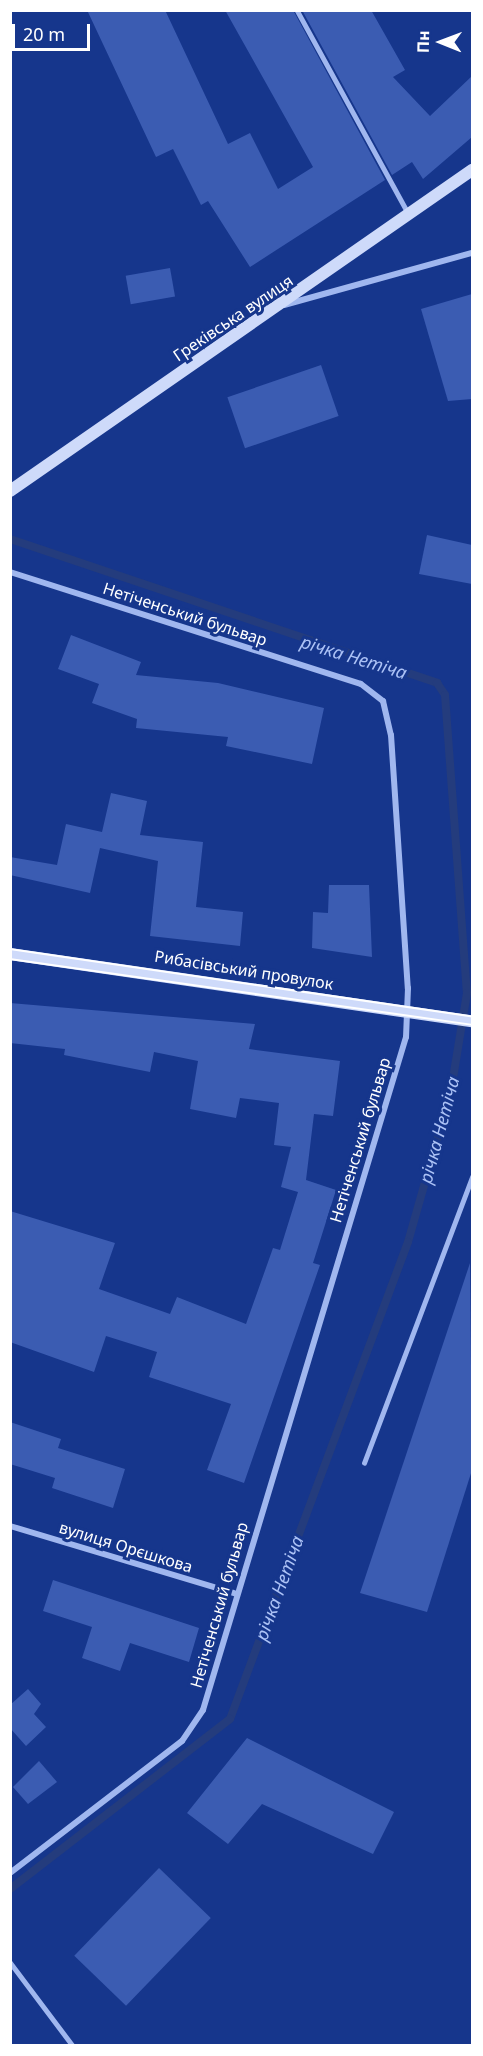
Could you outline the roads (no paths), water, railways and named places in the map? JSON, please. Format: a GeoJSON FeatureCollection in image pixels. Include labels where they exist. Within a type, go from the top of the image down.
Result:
{"type":"FeatureCollection","features":[{"type":"Feature","properties":{"kind":"street","name":"Греківська вулиця"},"geometry":{"type":"LineString","coordinates":[[10,491],[411,218],[472,170]]}},
{"type":"Feature","properties":{"kind":"street"},"geometry":{"type":"LineString","coordinates":[[280,306],[472,253]]}},
{"type":"Feature","properties":{"kind":"street","name":"Нетіченський бульвар"},"geometry":{"type":"LineString","coordinates":[[10,572],[361,684],[383,701],[392,747],[406,1012],[406,1037],[234,1593],[216,1674],[203,1710],[182,1741],[10,1873]]}},
{"type":"Feature","properties":{"kind":"street","name":"Рибасівський провулок"},"geometry":{"type":"LineString","coordinates":[[10,954],[472,1021]]}},
{"type":"Feature","properties":{"kind":"street","name":"вулиця Орєшкова"},"geometry":{"type":"LineString","coordinates":[[10,1526],[234,1593]]}},
{"type":"Feature","properties":{"kind":"lane"},"geometry":{"type":"LineString","coordinates":[[297,10],[411,218]]}},
{"type":"Feature","properties":{"kind":"lane"},"geometry":{"type":"LineString","coordinates":[[364,1463],[472,1177]]}},
{"type":"Feature","properties":{"kind":"lane"},"geometry":{"type":"LineString","coordinates":[[10,1962],[73,2046]]}},
{"type":"Feature","properties":{"kind":"waterway","name":"річка Нетіча"},"geometry":{"type":"LineString","coordinates":[[10,539],[437,683],[445,695],[467,993],[451,1091],[408,1242],[230,1719],[10,1889]]}},
{"type":"Feature","properties":{"kind":"tram line"},"geometry":{"type":"LineString","coordinates":[[10,949],[472,1016]]}},
{"type":"Feature","properties":{"kind":"tram line"},"geometry":{"type":"LineString","coordinates":[[10,959],[472,1025]]}}]}
